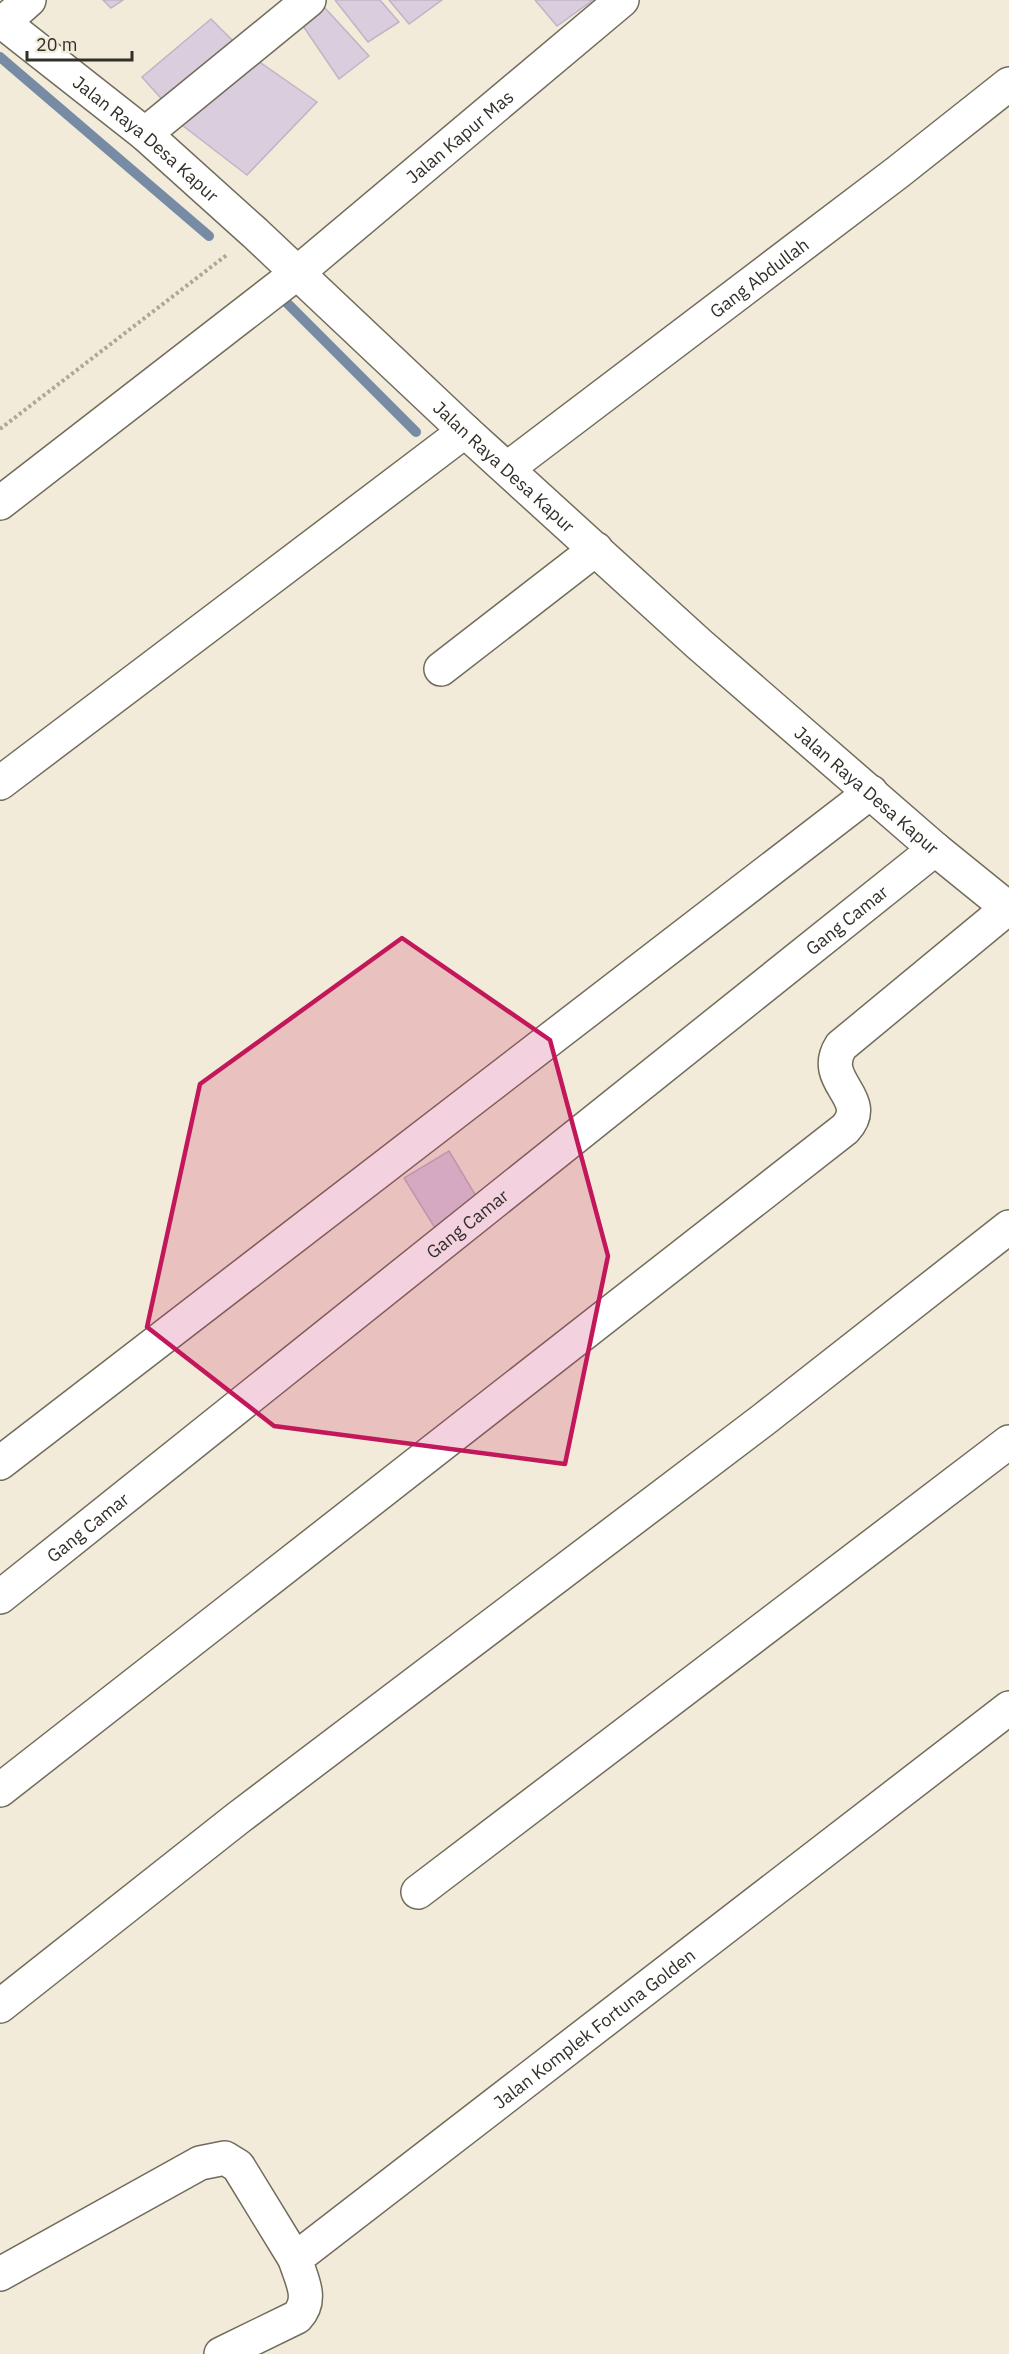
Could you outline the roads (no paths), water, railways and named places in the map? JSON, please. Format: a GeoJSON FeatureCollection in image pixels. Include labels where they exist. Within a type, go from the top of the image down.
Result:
{"type":"FeatureCollection","features":[{"type":"Feature","properties":{"kind":"street"},"geometry":{"type":"LineString","coordinates":[[2,22],[29,0]]}},
{"type":"Feature","properties":{"kind":"street"},"geometry":{"type":"LineString","coordinates":[[145,134],[309,0]]}},
{"type":"Feature","properties":{"kind":"street","name":"Jalan Kapur Mas"},"geometry":{"type":"LineString","coordinates":[[0,503],[297,273],[557,52],[622,0]]}},
{"type":"Feature","properties":{"kind":"street","name":"Jalan Raya Desa Kapur"},"geometry":{"type":"LineString","coordinates":[[2,22],[145,134],[699,644],[935,849],[1008,909]]}},
{"type":"Feature","properties":{"kind":"street","name":"Gang Abdullah"},"geometry":{"type":"LineString","coordinates":[[508,468],[1009,84]]}},
{"type":"Feature","properties":{"kind":"street"},"geometry":{"type":"LineString","coordinates":[[0,783],[465,431]]}},
{"type":"Feature","properties":{"kind":"street"},"geometry":{"type":"LineString","coordinates":[[441,669],[596,549]]}},
{"type":"Feature","properties":{"kind":"street"},"geometry":{"type":"LineString","coordinates":[[0,1463],[871,792]]}},
{"type":"Feature","properties":{"kind":"street","name":"Gang Camar"},"geometry":{"type":"LineString","coordinates":[[0,1597],[935,849]]}},
{"type":"Feature","properties":{"kind":"street"},"geometry":{"type":"LineString","coordinates":[[0,1790],[845,1130],[854,1117],[855,1106],[836,1071],[836,1054],[841,1046],[1008,909]]}},
{"type":"Feature","properties":{"kind":"street"},"geometry":{"type":"LineString","coordinates":[[0,2006],[248,1810],[772,1412],[1009,1227]]}},
{"type":"Feature","properties":{"kind":"street"},"geometry":{"type":"LineString","coordinates":[[418,1892],[1009,1442]]}},
{"type":"Feature","properties":{"kind":"street","name":"Jalan Komplek Fortuna Golden"},"geometry":{"type":"LineString","coordinates":[[295,2259],[1009,1708]]}},
{"type":"Feature","properties":{"kind":"street"},"geometry":{"type":"LineString","coordinates":[[0,2274],[200,2163],[225,2158],[238,2166],[295,2259],[306,2295],[302,2311],[297,2317],[221,2354]]}},
{"type":"Feature","properties":{"kind":"waterway"},"geometry":{"type":"LineString","coordinates":[[0,57],[209,236]]}},
{"type":"Feature","properties":{"kind":"waterway"},"geometry":{"type":"LineString","coordinates":[[282,298],[416,432]]}}]}
